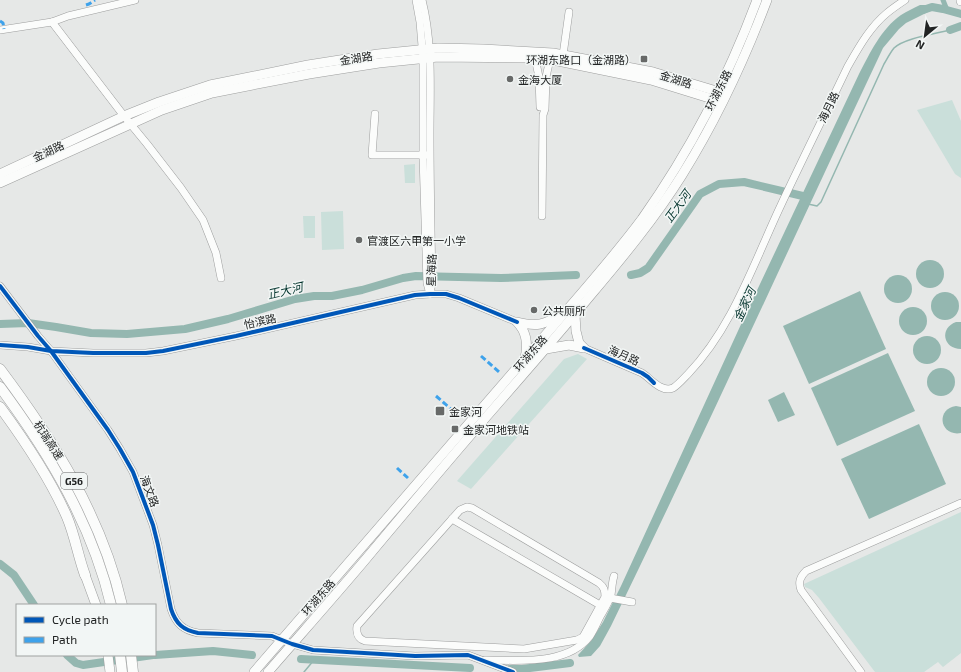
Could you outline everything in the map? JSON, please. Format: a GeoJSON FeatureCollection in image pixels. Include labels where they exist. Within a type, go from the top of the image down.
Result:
{"type":"FeatureCollection","features":[{"type":"Feature","properties":{"kind":"highway","name":"杭瑞高速"},"geometry":{"type":"LineString","coordinates":[[0,370],[23,400],[49,439],[83,498],[109,558],[122,604]]}},
{"type":"Feature","properties":{"kind":"highway","name":"杭瑞高速"},"geometry":{"type":"LineString","coordinates":[[0,387],[43,449],[74,503],[97,556],[111,604]]}},
{"type":"Feature","properties":{"kind":"highway"},"geometry":{"type":"LineString","coordinates":[[0,407],[36,460],[63,508],[85,575]]}},
{"type":"Feature","properties":{"kind":"highway"},"geometry":{"type":"LineString","coordinates":[[120,656],[122,672]]}},
{"type":"Feature","properties":{"kind":"highway"},"geometry":{"type":"LineString","coordinates":[[131,656],[133,672]]}},
{"type":"Feature","properties":{"kind":"main road","name":"环湖东路"},"geometry":{"type":"LineString","coordinates":[[720,97],[757,0]]}},
{"type":"Feature","properties":{"kind":"main road","name":"环湖东路"},"geometry":{"type":"LineString","coordinates":[[268,672],[546,349],[571,312],[642,218],[673,172],[701,124],[738,71],[767,0]]}},
{"type":"Feature","properties":{"kind":"main road","name":"金湖路"},"geometry":{"type":"LineString","coordinates":[[0,183],[162,110],[212,93],[309,74],[426,54],[438,48],[553,53],[653,72],[720,97]]}},
{"type":"Feature","properties":{"kind":"main road","name":"金湖路"},"geometry":{"type":"LineString","coordinates":[[0,174],[124,116],[159,102],[210,85],[308,65],[378,54],[426,54],[438,57],[550,59],[651,80],[720,97]]}},
{"type":"Feature","properties":{"kind":"main road","name":"环湖东路"},"geometry":{"type":"LineString","coordinates":[[254,672],[524,360],[571,312]]}},
{"type":"Feature","properties":{"kind":"main road"},"geometry":{"type":"LineString","coordinates":[[517,322],[532,325],[540,324],[571,312],[579,343],[584,348]]}},
{"type":"Feature","properties":{"kind":"main road"},"geometry":{"type":"LineString","coordinates":[[517,322],[522,327],[527,344],[524,360]]}},
{"type":"Feature","properties":{"kind":"main road"},"geometry":{"type":"LineString","coordinates":[[546,349],[569,345],[584,348]]}},
{"type":"Feature","properties":{"kind":"main road"},"geometry":{"type":"LineString","coordinates":[[85,575],[96,604]]}},
{"type":"Feature","properties":{"kind":"main road"},"geometry":{"type":"LineString","coordinates":[[108,656],[109,670]]}},
{"type":"Feature","properties":{"kind":"street"},"geometry":{"type":"LineString","coordinates":[[0,30],[52,22],[68,16],[135,0]]}},
{"type":"Feature","properties":{"kind":"street","name":"星海路"},"geometry":{"type":"LineString","coordinates":[[416,0],[426,54]]}},
{"type":"Feature","properties":{"kind":"street","name":"星海路"},"geometry":{"type":"LineString","coordinates":[[422,0],[427,24],[427,155],[430,294]]}},
{"type":"Feature","properties":{"kind":"street","name":"海月路"},"geometry":{"type":"LineString","coordinates":[[584,348],[642,373],[656,385],[666,389],[672,388],[692,370],[708,350],[738,300],[780,206],[848,66],[868,34],[887,13],[905,0]]}},
{"type":"Feature","properties":{"kind":"street"},"geometry":{"type":"LineString","coordinates":[[563,55],[569,12]]}},
{"type":"Feature","properties":{"kind":"street"},"geometry":{"type":"LineString","coordinates":[[52,22],[181,188],[203,220],[216,253],[221,278]]}},
{"type":"Feature","properties":{"kind":"street"},"geometry":{"type":"LineString","coordinates":[[535,58],[540,77],[540,110],[543,115]]}},
{"type":"Feature","properties":{"kind":"street"},"geometry":{"type":"LineString","coordinates":[[542,216],[543,115],[545,109],[546,77],[550,59]]}},
{"type":"Feature","properties":{"kind":"street"},"geometry":{"type":"LineString","coordinates":[[375,114],[372,155],[427,155]]}},
{"type":"Feature","properties":{"kind":"street","name":"海文路"},"geometry":{"type":"LineString","coordinates":[[0,286],[51,351],[108,430],[133,472],[153,525],[171,609],[178,623],[184,628],[198,633],[272,636],[313,650],[415,656],[468,655]]}},
{"type":"Feature","properties":{"kind":"street","name":"怡滨路"},"geometry":{"type":"LineString","coordinates":[[0,344],[51,351],[93,353],[158,352],[236,336],[415,295],[430,294],[446,294],[459,298],[517,322]]}},
{"type":"Feature","properties":{"kind":"street"},"geometry":{"type":"LineString","coordinates":[[861,672],[801,590],[799,586],[801,578],[806,571],[961,503]]}},
{"type":"Feature","properties":{"kind":"street"},"geometry":{"type":"LineString","coordinates":[[467,506],[599,583],[603,586],[605,592],[605,597],[600,605],[583,637],[578,640],[524,649],[361,640],[358,637],[356,630],[452,519],[467,506]]}},
{"type":"Feature","properties":{"kind":"street"},"geometry":{"type":"LineString","coordinates":[[452,519],[600,605]]}},
{"type":"Feature","properties":{"kind":"street"},"geometry":{"type":"LineString","coordinates":[[481,660],[544,659],[564,655],[570,652],[590,637],[612,598],[614,576]]}},
{"type":"Feature","properties":{"kind":"street"},"geometry":{"type":"LineString","coordinates":[[612,598],[629,601]]}},
{"type":"Feature","properties":{"kind":"street"},"geometry":{"type":"LineString","coordinates":[[415,656],[416,644]]}},
{"type":"Feature","properties":{"kind":"street"},"geometry":{"type":"LineString","coordinates":[[468,646],[468,655],[513,672]]}},
{"type":"Feature","properties":{"kind":"shaded area"},"geometry":{"type":"Polygon","coordinates":[[[920,5],[934,5],[932,10],[906,23],[883,48],[714,410],[611,626],[600,646],[591,656],[579,657],[578,655],[591,641],[603,622],[621,586],[743,320],[863,66],[882,34],[888,27],[901,15],[920,5]]]}},
{"type":"Feature","properties":{"kind":"shaded area"},"geometry":{"type":"Polygon","coordinates":[[[952,100],[961,121],[961,178],[955,174],[917,110],[952,100]]]}},
{"type":"Feature","properties":{"kind":"shaded area"},"geometry":{"type":"Polygon","coordinates":[[[415,164],[415,183],[405,183],[404,165],[415,164]]]}},
{"type":"Feature","properties":{"kind":"shaded area"},"geometry":{"type":"Polygon","coordinates":[[[343,211],[344,249],[322,250],[321,212],[343,211]]]}},
{"type":"Feature","properties":{"kind":"shaded area"},"geometry":{"type":"Polygon","coordinates":[[[303,216],[315,216],[315,238],[304,238],[303,216]]]}},
{"type":"Feature","properties":{"kind":"shaded area"},"geometry":{"type":"Polygon","coordinates":[[[930,260],[940,264],[944,274],[940,284],[930,288],[920,284],[916,274],[920,264],[930,260]]]}},
{"type":"Feature","properties":{"kind":"shaded area"},"geometry":{"type":"Polygon","coordinates":[[[898,275],[908,279],[912,289],[908,299],[898,303],[888,299],[884,289],[888,279],[898,275]]]}},
{"type":"Feature","properties":{"kind":"shaded area"},"geometry":{"type":"Polygon","coordinates":[[[860,291],[886,349],[809,384],[783,326],[860,291]]]}},
{"type":"Feature","properties":{"kind":"shaded area"},"geometry":{"type":"Polygon","coordinates":[[[945,292],[955,296],[959,306],[955,316],[945,320],[935,316],[931,306],[935,296],[945,292]]]}},
{"type":"Feature","properties":{"kind":"shaded area"},"geometry":{"type":"Polygon","coordinates":[[[913,307],[923,311],[927,321],[923,331],[913,335],[903,331],[899,321],[903,311],[913,307]]]}},
{"type":"Feature","properties":{"kind":"shaded area"},"geometry":{"type":"Polygon","coordinates":[[[956,322],[961,322],[961,349],[950,346],[945,338],[947,329],[956,322]]]}},
{"type":"Feature","properties":{"kind":"shaded area"},"geometry":{"type":"Polygon","coordinates":[[[927,336],[937,340],[941,350],[937,360],[927,364],[917,360],[913,350],[917,340],[927,336]]]}},
{"type":"Feature","properties":{"kind":"shaded area"},"geometry":{"type":"Polygon","coordinates":[[[888,353],[915,411],[837,446],[811,388],[888,353]]]}},
{"type":"Feature","properties":{"kind":"shaded area"},"geometry":{"type":"Polygon","coordinates":[[[578,354],[587,359],[471,489],[457,481],[564,359],[578,354]]]}},
{"type":"Feature","properties":{"kind":"shaded area"},"geometry":{"type":"Polygon","coordinates":[[[941,368],[951,372],[955,382],[951,392],[941,396],[931,392],[927,382],[931,372],[941,368]]]}},
{"type":"Feature","properties":{"kind":"shaded area"},"geometry":{"type":"Polygon","coordinates":[[[784,392],[795,415],[778,422],[768,400],[784,392]]]}},
{"type":"Feature","properties":{"kind":"shaded area"},"geometry":{"type":"Polygon","coordinates":[[[956,406],[961,407],[961,433],[948,431],[943,422],[945,412],[949,408],[956,406]]]}},
{"type":"Feature","properties":{"kind":"shaded area"},"geometry":{"type":"Polygon","coordinates":[[[919,424],[946,484],[869,519],[841,459],[919,424]]]}},
{"type":"Feature","properties":{"kind":"shaded area"},"geometry":{"type":"Polygon","coordinates":[[[961,512],[961,653],[943,667],[938,662],[924,672],[875,672],[819,598],[812,590],[805,587],[804,584],[961,512]]]}},
{"type":"Feature","properties":{"kind":"waterway"},"geometry":{"type":"LineString","coordinates":[[943,0],[947,10]]}},
{"type":"Feature","properties":{"kind":"waterway","name":"金家河"},"geometry":{"type":"LineString","coordinates":[[923,10],[932,7],[961,14]]}},
{"type":"Feature","properties":{"kind":"waterway","name":"金家河"},"geometry":{"type":"LineString","coordinates":[[950,30],[961,26]]}},
{"type":"Feature","properties":{"kind":"waterway"},"geometry":{"type":"LineString","coordinates":[[808,204],[817,206],[821,202],[884,64],[894,48],[912,39],[950,30]]}},
{"type":"Feature","properties":{"kind":"waterway","name":"正大河"},"geometry":{"type":"LineString","coordinates":[[631,275],[640,273],[648,268],[700,194],[719,184],[744,182],[807,197]]}},
{"type":"Feature","properties":{"kind":"waterway","name":"正大河"},"geometry":{"type":"LineString","coordinates":[[0,324],[28,323],[91,333],[127,334],[185,329],[228,319],[295,299],[314,296],[332,296],[416,276],[501,278],[576,275]]}},
{"type":"Feature","properties":{"kind":"waterway","name":"金家河"},"geometry":{"type":"LineString","coordinates":[[0,564],[14,575],[33,604]]}},
{"type":"Feature","properties":{"kind":"waterway","name":"金家河"},"geometry":{"type":"LineString","coordinates":[[156,655],[213,651],[252,655]]}},
{"type":"Feature","properties":{"kind":"waterway","name":"金家河"},"geometry":{"type":"LineString","coordinates":[[68,656],[76,663],[83,665],[146,656]]}},
{"type":"Feature","properties":{"kind":"waterway","name":"金家河"},"geometry":{"type":"LineString","coordinates":[[301,659],[470,668]]}},
{"type":"Feature","properties":{"kind":"waterway"},"geometry":{"type":"LineString","coordinates":[[304,672],[314,660]]}},
{"type":"Feature","properties":{"kind":"waterway","name":"金家河"},"geometry":{"type":"LineString","coordinates":[[510,669],[570,663]]}},
{"type":"Feature","properties":{"kind":"marked path"},"geometry":{"type":"LineString","coordinates":[[86,5],[95,0]]}},
{"type":"Feature","properties":{"kind":"marked path"},"geometry":{"type":"LineString","coordinates":[[0,21],[3,23],[4,29]]}},
{"type":"Feature","properties":{"kind":"marked path"},"geometry":{"type":"LineString","coordinates":[[481,356],[499,372]]}},
{"type":"Feature","properties":{"kind":"marked path"},"geometry":{"type":"LineString","coordinates":[[436,396],[460,417]]}},
{"type":"Feature","properties":{"kind":"marked path"},"geometry":{"type":"LineString","coordinates":[[397,468],[408,478]]}},
{"type":"Feature","properties":{"kind":"cycle path"},"geometry":{"type":"LineString","coordinates":[[0,286],[51,351],[108,430],[133,472],[153,525],[171,609],[175,619],[181,626],[198,633],[272,636],[313,650],[415,656],[468,655],[513,672]]}},
{"type":"Feature","properties":{"kind":"cycle path"},"geometry":{"type":"LineString","coordinates":[[0,345],[28,347],[51,351],[93,353],[146,353],[163,351],[415,295],[430,294],[446,294],[459,298],[517,322]]}},
{"type":"Feature","properties":{"kind":"cycle path"},"geometry":{"type":"LineString","coordinates":[[584,348],[642,373],[654,383]]}},
{"type":"Feature","properties":{"kind":"place","name":"环湖东路口（金湖路）"},"geometry":{"type":"Point","coordinates":[644,59]}},
{"type":"Feature","properties":{"kind":"place","name":"金海大厦"},"geometry":{"type":"Point","coordinates":[510,79]}},
{"type":"Feature","properties":{"kind":"place","name":"官渡区六甲第一小学"},"geometry":{"type":"Point","coordinates":[359,240]}},
{"type":"Feature","properties":{"kind":"place","name":"公共厕所"},"geometry":{"type":"Point","coordinates":[534,310]}},
{"type":"Feature","properties":{"kind":"place","name":"金家河"},"geometry":{"type":"Point","coordinates":[440,411]}},
{"type":"Feature","properties":{"kind":"place","name":"金家河地铁站"},"geometry":{"type":"Point","coordinates":[455,429]}}]}
